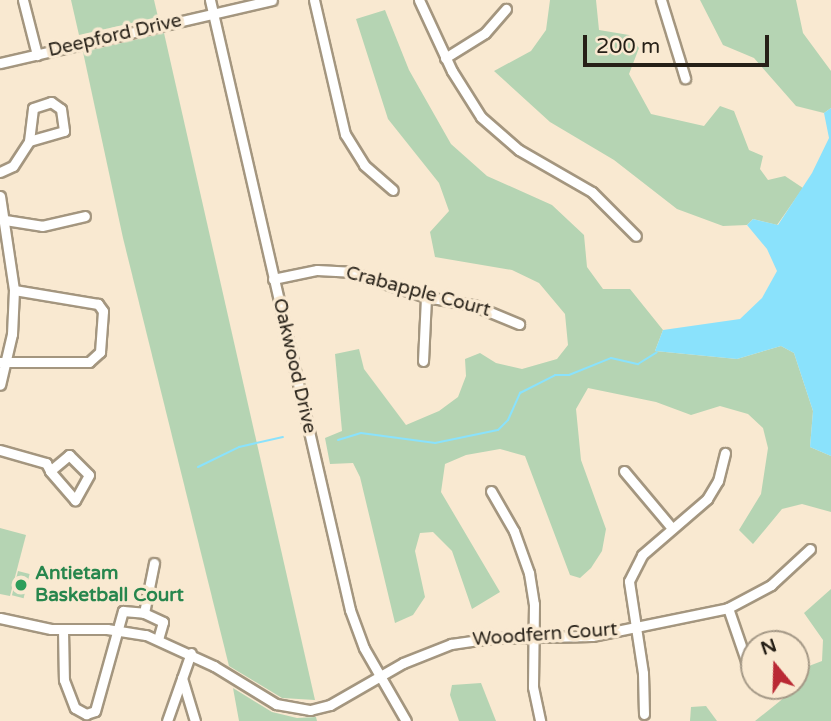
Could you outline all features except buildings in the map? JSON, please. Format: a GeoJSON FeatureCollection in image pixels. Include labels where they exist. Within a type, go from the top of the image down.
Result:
{"type":"FeatureCollection","features":[{"type":"Feature","properties":{"kind":"street"},"geometry":{"type":"LineString","coordinates":[[23,0],[37,55]]}},
{"type":"Feature","properties":{"kind":"street","name":"Oakwood Drive"},"geometry":{"type":"LineString","coordinates":[[210,0],[350,610],[380,677],[406,721]]}},
{"type":"Feature","properties":{"kind":"street","name":"Deepford Drive"},"geometry":{"type":"LineString","coordinates":[[0,63],[272,0]]}},
{"type":"Feature","properties":{"kind":"street"},"geometry":{"type":"LineString","coordinates":[[314,0],[345,134],[364,165],[393,190]]}},
{"type":"Feature","properties":{"kind":"street"},"geometry":{"type":"LineString","coordinates":[[419,0],[445,58],[471,104],[493,129],[519,150],[592,192],[636,236]]}},
{"type":"Feature","properties":{"kind":"street"},"geometry":{"type":"LineString","coordinates":[[661,0],[685,78]]}},
{"type":"Feature","properties":{"kind":"street"},"geometry":{"type":"LineString","coordinates":[[445,58],[485,33],[506,9]]}},
{"type":"Feature","properties":{"kind":"street"},"geometry":{"type":"LineString","coordinates":[[0,172],[13,166],[29,141],[33,108],[57,104],[64,131],[29,141]]}},
{"type":"Feature","properties":{"kind":"street"},"geometry":{"type":"LineString","coordinates":[[0,196],[15,290],[0,385]]}},
{"type":"Feature","properties":{"kind":"street"},"geometry":{"type":"LineString","coordinates":[[5,220],[42,226],[85,216]]}},
{"type":"Feature","properties":{"kind":"street","name":"Crabapple Court"},"geometry":{"type":"LineString","coordinates":[[274,279],[317,270],[350,272],[426,298],[473,305],[519,324]]}},
{"type":"Feature","properties":{"kind":"street"},"geometry":{"type":"LineString","coordinates":[[3,362],[89,362],[101,349],[103,311],[98,304],[15,290]]}},
{"type":"Feature","properties":{"kind":"street"},"geometry":{"type":"LineString","coordinates":[[423,361],[426,298]]}},
{"type":"Feature","properties":{"kind":"street"},"geometry":{"type":"LineString","coordinates":[[0,450],[46,463],[50,471],[73,500],[90,480],[72,456],[50,471]]}},
{"type":"Feature","properties":{"kind":"street"},"geometry":{"type":"LineString","coordinates":[[644,714],[643,673],[628,589],[632,572],[642,555],[671,527],[699,507],[713,490],[725,453]]}},
{"type":"Feature","properties":{"kind":"street"},"geometry":{"type":"LineString","coordinates":[[624,471],[671,527]]}},
{"type":"Feature","properties":{"kind":"street"},"geometry":{"type":"LineString","coordinates":[[491,491],[525,556],[534,604],[533,677],[540,721]]}},
{"type":"Feature","properties":{"kind":"street","name":"Woodfern Court"},"geometry":{"type":"LineString","coordinates":[[0,618],[63,630],[119,630],[158,639],[191,653],[261,696],[300,710],[330,705],[380,677],[451,644],[534,637],[575,637],[634,628],[728,608],[771,585],[810,549]]}},
{"type":"Feature","properties":{"kind":"street"},"geometry":{"type":"LineString","coordinates":[[144,613],[154,563]]}},
{"type":"Feature","properties":{"kind":"street"},"geometry":{"type":"LineString","coordinates":[[728,608],[740,643]]}},
{"type":"Feature","properties":{"kind":"street"},"geometry":{"type":"LineString","coordinates":[[63,630],[64,680],[75,708],[86,714],[94,711],[123,611],[144,613],[163,622],[158,639]]}},
{"type":"Feature","properties":{"kind":"street"},"geometry":{"type":"LineString","coordinates":[[167,721],[191,653]]}},
{"type":"Feature","properties":{"kind":"street"},"geometry":{"type":"LineString","coordinates":[[182,678],[195,721]]}},
{"type":"Feature","properties":{"kind":"green space"},"geometry":{"type":"Polygon","coordinates":[[[71,0],[154,0],[158,17],[79,35],[71,0]]]}},
{"type":"Feature","properties":{"kind":"green space"},"geometry":{"type":"Polygon","coordinates":[[[550,0],[596,0],[599,30],[629,35],[639,48],[629,74],[651,114],[704,126],[720,106],[734,111],[749,150],[763,156],[760,169],[768,180],[785,176],[803,188],[777,225],[753,219],[747,225],[723,226],[677,209],[614,160],[550,122],[494,71],[531,51],[546,30],[550,0]]]}},
{"type":"Feature","properties":{"kind":"green space"},"geometry":{"type":"Polygon","coordinates":[[[700,0],[796,0],[803,33],[831,71],[831,108],[824,113],[796,106],[754,58],[723,45],[700,0]]]}},
{"type":"Feature","properties":{"kind":"green space"},"geometry":{"type":"Polygon","coordinates":[[[385,10],[409,70],[451,144],[487,176],[552,205],[584,235],[587,267],[603,289],[630,289],[663,330],[655,351],[737,359],[781,346],[794,353],[813,411],[810,447],[831,456],[831,512],[802,504],[782,509],[753,544],[739,530],[761,494],[768,448],[763,428],[748,414],[720,406],[691,415],[656,402],[588,388],[576,409],[581,460],[606,529],[602,551],[591,568],[580,578],[570,575],[525,456],[500,449],[466,455],[445,464],[441,492],[500,592],[472,609],[452,551],[433,532],[420,533],[415,551],[425,597],[413,615],[395,623],[360,477],[353,463],[330,464],[325,438],[342,431],[335,354],[359,349],[364,369],[406,425],[439,411],[458,397],[466,376],[465,359],[480,353],[496,363],[522,369],[557,359],[568,345],[565,314],[539,283],[512,270],[435,257],[430,232],[449,211],[439,183],[388,119],[356,19],[385,10]]]}},
{"type":"Feature","properties":{"kind":"green space"},"geometry":{"type":"Polygon","coordinates":[[[164,33],[315,700],[282,698],[229,666],[123,238],[83,52],[164,33]]]}},
{"type":"Feature","properties":{"kind":"green space"},"geometry":{"type":"Polygon","coordinates":[[[0,528],[26,535],[10,596],[0,594],[0,528]]]}},
{"type":"Feature","properties":{"kind":"green space","name":"Antietam Basketball Court"},"geometry":{"type":"Polygon","coordinates":[[[18,571],[30,574],[24,598],[12,595],[18,571]]]}},
{"type":"Feature","properties":{"kind":"green space"},"geometry":{"type":"Polygon","coordinates":[[[831,589],[831,721],[755,721],[781,700],[810,700],[810,666],[822,661],[823,640],[804,613],[831,589]]]}},
{"type":"Feature","properties":{"kind":"green space"},"geometry":{"type":"Polygon","coordinates":[[[481,683],[496,721],[459,721],[450,695],[452,685],[481,683]]]}},
{"type":"Feature","properties":{"kind":"green space"},"geometry":{"type":"Polygon","coordinates":[[[233,688],[272,712],[297,718],[316,717],[317,721],[239,721],[233,688]]]}},
{"type":"Feature","properties":{"kind":"green space"},"geometry":{"type":"Polygon","coordinates":[[[706,706],[717,721],[690,721],[691,707],[706,706]]]}},
{"type":"Feature","properties":{"kind":"water"},"geometry":{"type":"Polygon","coordinates":[[[831,108],[831,456],[810,447],[813,411],[794,353],[781,346],[737,359],[655,351],[663,330],[740,319],[762,298],[777,271],[767,249],[747,225],[753,219],[778,225],[812,173],[829,138],[824,113],[831,108]]]}},
{"type":"Feature","properties":{"kind":"waterway"},"geometry":{"type":"LineString","coordinates":[[338,440],[361,433],[435,443],[498,430],[508,420],[520,393],[555,375],[569,375],[611,358],[638,364],[657,352]]}},
{"type":"Feature","properties":{"kind":"waterway"},"geometry":{"type":"LineString","coordinates":[[198,467],[239,447],[283,437]]}},
{"type":"Feature","properties":{"kind":"place","name":"Antietam Basketball Court"},"geometry":{"type":"Point","coordinates":[21,585]}}]}
